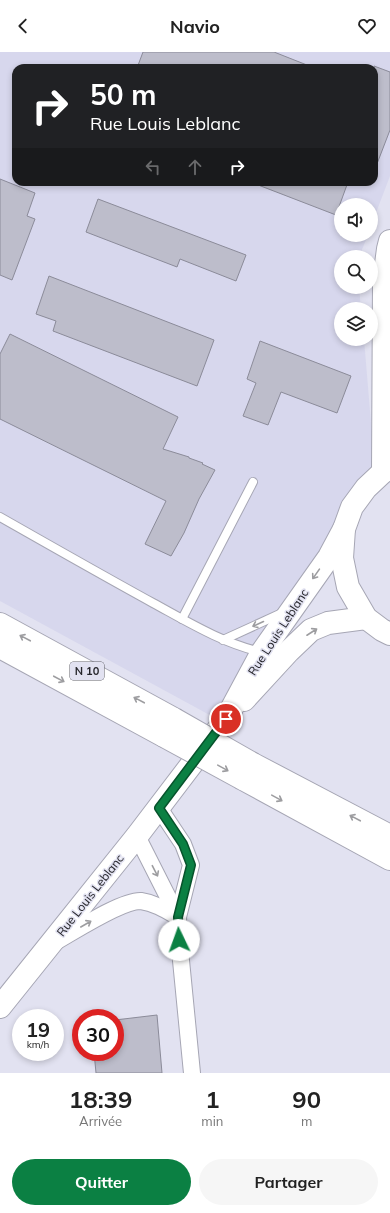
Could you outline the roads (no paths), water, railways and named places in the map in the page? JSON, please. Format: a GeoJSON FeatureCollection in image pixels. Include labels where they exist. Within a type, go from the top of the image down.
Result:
{"type":"FeatureCollection","features":[{"type":"Feature","properties":{"kind":"main road"},"geometry":{"type":"LineString","coordinates":[[390,241],[384,279],[387,471],[366,488],[352,507],[344,529],[342,558],[348,587],[366,618],[390,634]]}},
{"type":"Feature","properties":{"kind":"main road","name":"Rue Louis Leblanc"},"geometry":{"type":"LineString","coordinates":[[0,1007],[52,944],[159,808],[226,719],[262,652],[329,557],[344,529]]}},
{"type":"Feature","properties":{"kind":"main road"},"geometry":{"type":"LineString","coordinates":[[226,719],[289,651],[311,630],[328,624],[366,618]]}},
{"type":"Feature","properties":{"kind":"main road","name":"N 10"},"geometry":{"type":"LineString","coordinates":[[0,624],[169,727],[248,772],[390,859]]}},
{"type":"Feature","properties":{"kind":"main road","name":"N 10"},"geometry":{"type":"LineString","coordinates":[[0,648],[169,727]]}},
{"type":"Feature","properties":{"kind":"main road","name":"N 10"},"geometry":{"type":"LineString","coordinates":[[248,772],[390,836]]}},
{"type":"Feature","properties":{"kind":"street"},"geometry":{"type":"LineString","coordinates":[[159,808],[183,844],[191,865],[178,917],[192,1073]]}},
{"type":"Feature","properties":{"kind":"street"},"geometry":{"type":"LineString","coordinates":[[137,836],[178,917]]}},
{"type":"Feature","properties":{"kind":"street"},"geometry":{"type":"LineString","coordinates":[[52,944],[98,917],[125,904],[139,901],[161,906],[178,917]]}},
{"type":"Feature","properties":{"kind":"lane"},"geometry":{"type":"LineString","coordinates":[[182,619],[253,482]]}},
{"type":"Feature","properties":{"kind":"lane"},"geometry":{"type":"LineString","coordinates":[[0,517],[96,572],[223,640],[243,648],[262,652],[289,651]]}},
{"type":"Feature","properties":{"kind":"lane"},"geometry":{"type":"LineString","coordinates":[[223,640],[292,609]]}}]}
